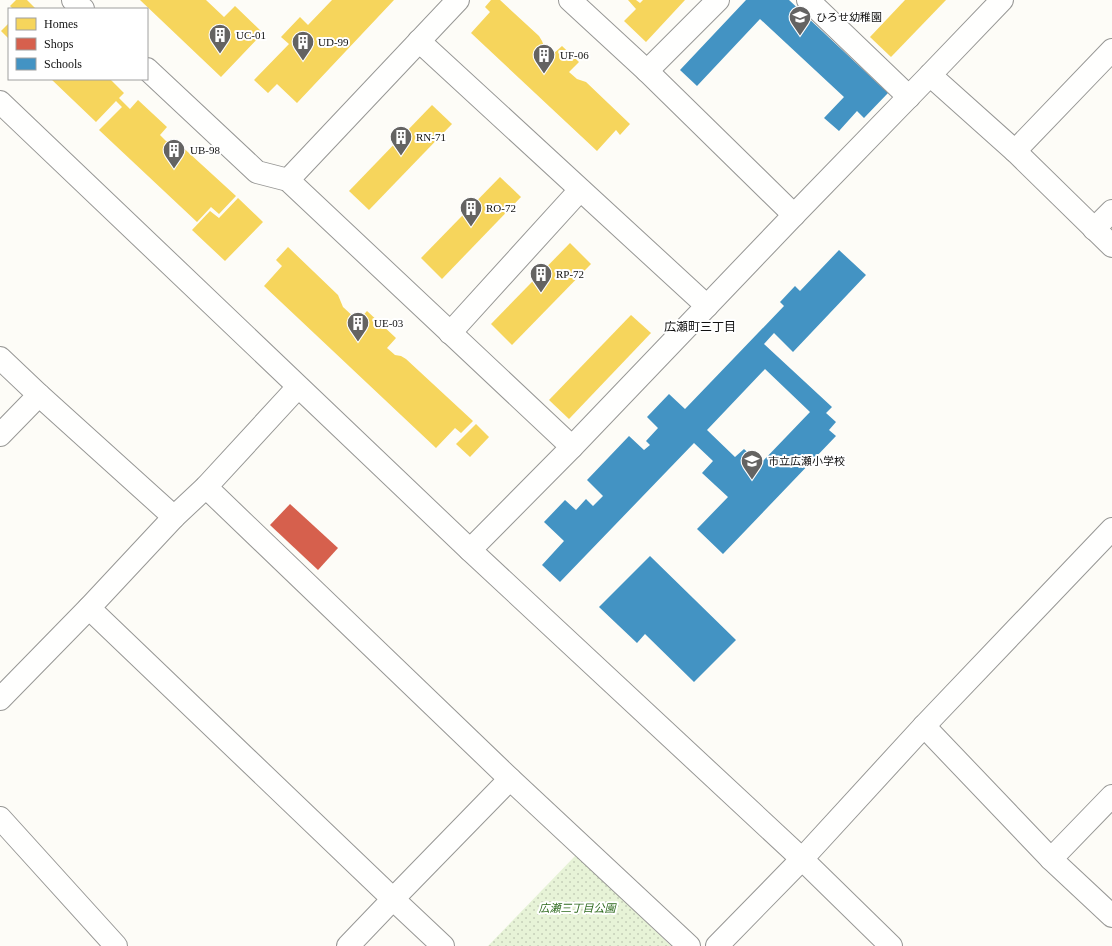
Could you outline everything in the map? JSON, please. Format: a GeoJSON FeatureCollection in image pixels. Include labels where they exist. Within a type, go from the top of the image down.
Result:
{"type":"FeatureCollection","features":[{"type":"Feature","properties":{"kind":"street"},"geometry":{"type":"LineString","coordinates":[[73,0],[82,8]]}},
{"type":"Feature","properties":{"kind":"street"},"geometry":{"type":"LineString","coordinates":[[288,180],[458,0]]}},
{"type":"Feature","properties":{"kind":"street"},"geometry":{"type":"LineString","coordinates":[[570,0],[647,71],[794,214]]}},
{"type":"Feature","properties":{"kind":"street"},"geometry":{"type":"LineString","coordinates":[[647,71],[718,0]]}},
{"type":"Feature","properties":{"kind":"street"},"geometry":{"type":"LineString","coordinates":[[808,0],[909,97]]}},
{"type":"Feature","properties":{"kind":"street"},"geometry":{"type":"LineString","coordinates":[[470,550],[572,447],[794,214],[930,76],[1002,0]]}},
{"type":"Feature","properties":{"kind":"street"},"geometry":{"type":"LineString","coordinates":[[419,42],[707,306]]}},
{"type":"Feature","properties":{"kind":"street"},"geometry":{"type":"LineString","coordinates":[[1015,152],[1112,50]]}},
{"type":"Feature","properties":{"kind":"street"},"geometry":{"type":"LineString","coordinates":[[148,70],[257,172],[288,180],[572,447]]}},
{"type":"Feature","properties":{"kind":"street"},"geometry":{"type":"LineString","coordinates":[[930,76],[1015,152],[1112,246]]}},
{"type":"Feature","properties":{"kind":"street"},"geometry":{"type":"LineString","coordinates":[[0,102],[470,550],[802,859],[891,946]]}},
{"type":"Feature","properties":{"kind":"street"},"geometry":{"type":"LineString","coordinates":[[450,332],[580,190]]}},
{"type":"Feature","properties":{"kind":"street"},"geometry":{"type":"LineString","coordinates":[[1094,229],[1112,211]]}},
{"type":"Feature","properties":{"kind":"street"},"geometry":{"type":"LineString","coordinates":[[0,358],[174,517]]}},
{"type":"Feature","properties":{"kind":"street"},"geometry":{"type":"LineString","coordinates":[[0,699],[89,608],[174,517],[206,487],[298,387]]}},
{"type":"Feature","properties":{"kind":"street"},"geometry":{"type":"LineString","coordinates":[[0,435],[39,395]]}},
{"type":"Feature","properties":{"kind":"street"},"geometry":{"type":"LineString","coordinates":[[206,487],[510,779],[689,946]]}},
{"type":"Feature","properties":{"kind":"street"},"geometry":{"type":"LineString","coordinates":[[717,946],[802,859],[924,726],[1112,529]]}},
{"type":"Feature","properties":{"kind":"street"},"geometry":{"type":"LineString","coordinates":[[89,608],[392,899],[444,946]]}},
{"type":"Feature","properties":{"kind":"street"},"geometry":{"type":"LineString","coordinates":[[924,726],[1051,859],[1112,916]]}},
{"type":"Feature","properties":{"kind":"street"},"geometry":{"type":"LineString","coordinates":[[348,946],[510,779]]}},
{"type":"Feature","properties":{"kind":"street"},"geometry":{"type":"LineString","coordinates":[[1051,859],[1112,796]]}},
{"type":"Feature","properties":{"kind":"street"},"geometry":{"type":"LineString","coordinates":[[0,818],[116,946]]}},
{"type":"Feature","properties":{"kind":"green space","name":"広瀬三丁目公園"},"geometry":{"type":"Polygon","coordinates":[[[576,855],[671,946],[488,946],[576,855]]]}},
{"type":"Feature","properties":{"kind":"building: Homes"},"geometry":{"type":"Polygon","coordinates":[[[16,0],[27,0],[35,8],[12,8],[10,6],[16,0]]]}},
{"type":"Feature","properties":{"kind":"building: Homes","name":"UC-01"},"geometry":{"type":"Polygon","coordinates":[[[140,0],[206,0],[224,17],[235,6],[263,33],[221,77],[140,0]]]}},
{"type":"Feature","properties":{"kind":"building: Homes","name":"UD-99"},"geometry":{"type":"Polygon","coordinates":[[[332,0],[394,0],[297,103],[277,84],[268,93],[254,80],[289,44],[281,37],[300,17],[308,25],[332,0]]]}},
{"type":"Feature","properties":{"kind":"building: Homes","name":"UF-06"},"geometry":{"type":"Polygon","coordinates":[[[491,0],[500,0],[539,36],[545,49],[552,55],[562,46],[579,62],[569,72],[577,79],[586,82],[630,124],[620,135],[616,130],[597,151],[471,33],[490,12],[485,7],[491,0]]]}},
{"type":"Feature","properties":{"kind":"building: Homes"},"geometry":{"type":"Polygon","coordinates":[[[628,0],[636,0],[640,3],[643,0],[685,0],[646,42],[624,21],[636,9],[628,0]]]}},
{"type":"Feature","properties":{"kind":"building: Homes"},"geometry":{"type":"Polygon","coordinates":[[[905,0],[946,0],[891,57],[870,37],[905,0]]]}},
{"type":"Feature","properties":{"kind":"building: Homes"},"geometry":{"type":"Polygon","coordinates":[[[8,24],[8,38],[1,31],[8,24]]]}},
{"type":"Feature","properties":{"kind":"building: Homes","name":"UB-98"},"geometry":{"type":"Polygon","coordinates":[[[52,80],[111,80],[124,93],[119,98],[130,109],[138,100],[167,127],[160,135],[166,141],[175,141],[178,143],[236,196],[219,214],[211,207],[197,222],[99,130],[122,107],[116,101],[96,122],[52,80]]]}},
{"type":"Feature","properties":{"kind":"building: Homes","name":"RN-71"},"geometry":{"type":"Polygon","coordinates":[[[432,105],[452,124],[369,210],[349,191],[432,105]]]}},
{"type":"Feature","properties":{"kind":"building: Homes","name":"RO-72"},"geometry":{"type":"Polygon","coordinates":[[[500,177],[521,197],[442,279],[421,258],[500,177]]]}},
{"type":"Feature","properties":{"kind":"building: Homes"},"geometry":{"type":"Polygon","coordinates":[[[238,198],[263,222],[225,261],[192,230],[210,211],[219,218],[238,198]]]}},
{"type":"Feature","properties":{"kind":"building: Homes","name":"RP-72"},"geometry":{"type":"Polygon","coordinates":[[[570,243],[591,264],[512,345],[491,324],[570,243]]]}},
{"type":"Feature","properties":{"kind":"building: Homes","name":"UE-03"},"geometry":{"type":"Polygon","coordinates":[[[288,247],[338,295],[343,307],[358,321],[367,311],[396,338],[387,348],[395,355],[406,359],[473,421],[461,433],[455,428],[436,448],[264,286],[282,266],[276,260],[288,247]]]}},
{"type":"Feature","properties":{"kind":"building: Homes"},"geometry":{"type":"Polygon","coordinates":[[[631,315],[651,333],[569,419],[549,400],[631,315]]]}},
{"type":"Feature","properties":{"kind":"building: Homes"},"geometry":{"type":"Polygon","coordinates":[[[476,424],[489,437],[470,457],[456,444],[476,424]]]}},
{"type":"Feature","properties":{"kind":"building: Shops"},"geometry":{"type":"Polygon","coordinates":[[[290,504],[338,548],[318,570],[270,525],[290,504]]]}},
{"type":"Feature","properties":{"kind":"building: Schools"},"geometry":{"type":"Polygon","coordinates":[[[746,0],[789,0],[888,93],[864,118],[857,111],[839,131],[824,118],[844,97],[760,19],[697,86],[680,70],[746,0]]]}},
{"type":"Feature","properties":{"kind":"building: Schools"},"geometry":{"type":"Polygon","coordinates":[[[839,250],[866,275],[793,352],[774,333],[764,344],[832,407],[826,413],[836,422],[829,430],[836,436],[723,554],[697,529],[728,497],[702,473],[713,461],[694,443],[560,582],[542,565],[564,541],[544,522],[565,500],[576,510],[586,499],[593,506],[603,496],[587,480],[629,436],[644,450],[650,445],[646,441],[658,428],[647,417],[669,394],[685,409],[784,306],[780,302],[795,286],[800,291],[839,250]],[[765,369],[707,430],[735,457],[744,449],[760,464],[810,412],[765,369]]]}},
{"type":"Feature","properties":{"kind":"building: Schools"},"geometry":{"type":"Polygon","coordinates":[[[650,556],[736,640],[694,682],[645,634],[637,643],[599,607],[650,556]]]}},
{"type":"Feature","properties":{"kind":"place","name":"ひろせ幼稚園"},"geometry":{"type":"Point","coordinates":[800,36]}},
{"type":"Feature","properties":{"kind":"place","name":"UC-01"},"geometry":{"type":"Point","coordinates":[220,54]}},
{"type":"Feature","properties":{"kind":"place","name":"UD-99"},"geometry":{"type":"Point","coordinates":[303,62]}},
{"type":"Feature","properties":{"kind":"place","name":"UF-06"},"geometry":{"type":"Point","coordinates":[544,74]}},
{"type":"Feature","properties":{"kind":"place","name":"RN-71"},"geometry":{"type":"Point","coordinates":[401,156]}},
{"type":"Feature","properties":{"kind":"place","name":"UB-98"},"geometry":{"type":"Point","coordinates":[174,170]}},
{"type":"Feature","properties":{"kind":"place","name":"RO-72"},"geometry":{"type":"Point","coordinates":[471,228]}},
{"type":"Feature","properties":{"kind":"place","name":"RP-72"},"geometry":{"type":"Point","coordinates":[541,294]}},
{"type":"Feature","properties":{"kind":"place","name":"UE-03"},"geometry":{"type":"Point","coordinates":[358,342]}},
{"type":"Feature","properties":{"kind":"place","name":"市立広瀬小学校"},"geometry":{"type":"Point","coordinates":[752,480]}},
{"type":"Feature","properties":{"kind":"district","name":"広瀬町三丁目"},"geometry":{"type":"Point","coordinates":[700,327]}}]}
